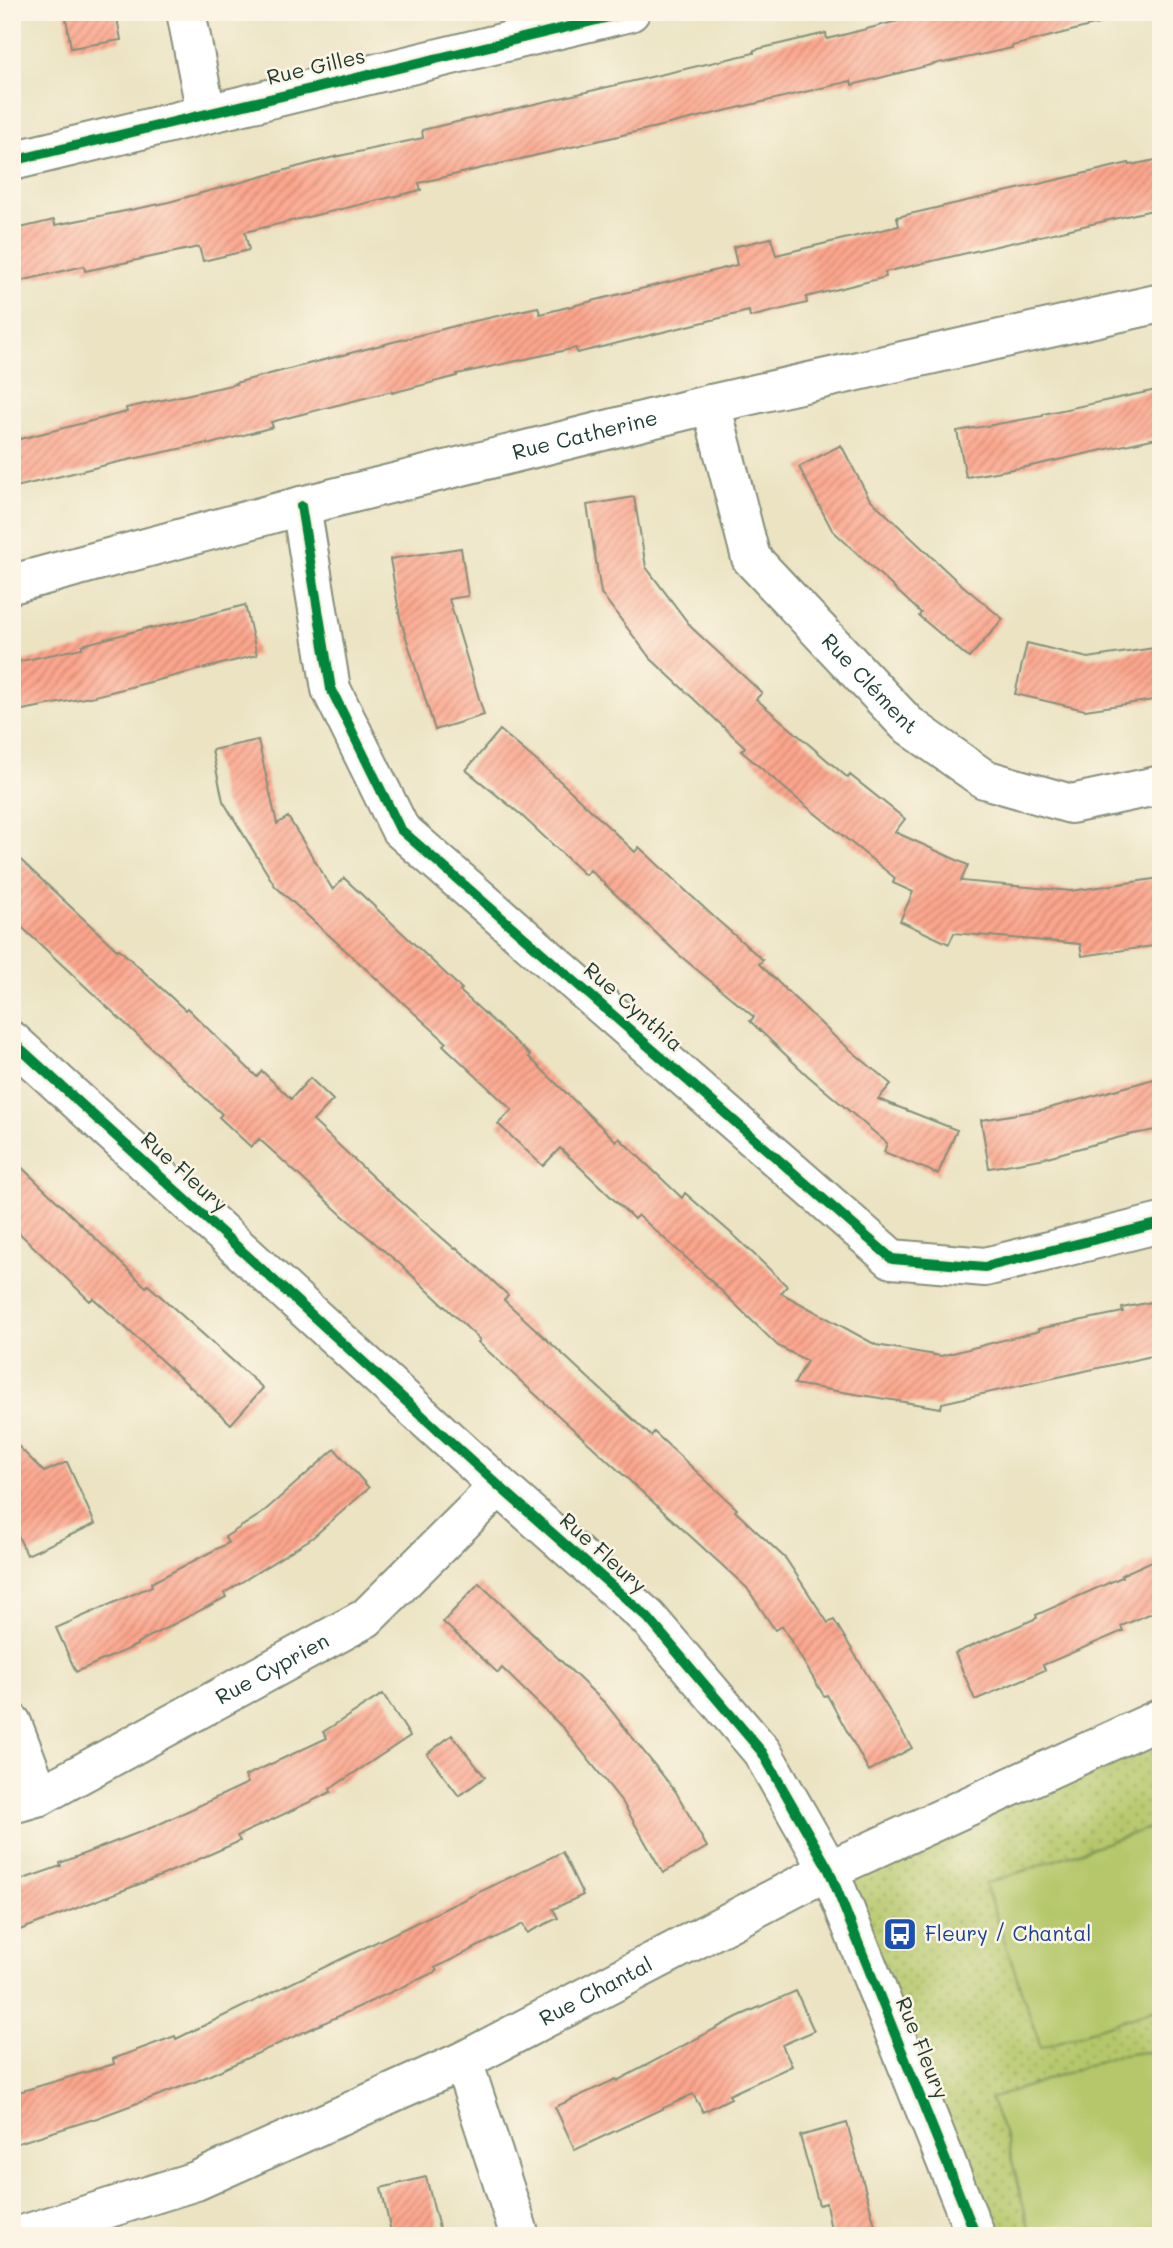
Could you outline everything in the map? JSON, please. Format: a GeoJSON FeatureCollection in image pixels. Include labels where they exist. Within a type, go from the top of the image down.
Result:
{"type":"FeatureCollection","features":[{"type":"Feature","properties":{"kind":"street"},"geometry":{"type":"LineString","coordinates":[[186,12],[206,113]]}},
{"type":"Feature","properties":{"kind":"street","name":"Rue Gilles"},"geometry":{"type":"LineString","coordinates":[[12,160],[630,12]]}},
{"type":"Feature","properties":{"kind":"street","name":"Rue Catherine"},"geometry":{"type":"LineString","coordinates":[[12,584],[302,506],[711,404],[1161,303]]}},
{"type":"Feature","properties":{"kind":"street","name":"Rue Clément"},"geometry":{"type":"LineString","coordinates":[[711,404],[751,558],[907,724],[984,779],[1071,804],[1161,785]]}},
{"type":"Feature","properties":{"kind":"street","name":"Rue Cynthia"},"geometry":{"type":"LineString","coordinates":[[302,506],[331,689],[400,829],[892,1259],[985,1266],[1161,1223]]}},
{"type":"Feature","properties":{"kind":"street","name":"Rue Fleury"},"geometry":{"type":"LineString","coordinates":[[12,1041],[499,1486],[648,1618],[762,1752],[829,1870],[976,2236]]}},
{"type":"Feature","properties":{"kind":"street","name":"Rue Cyprien"},"geometry":{"type":"LineString","coordinates":[[26,1800],[366,1618],[499,1486]]}},
{"type":"Feature","properties":{"kind":"street","name":"Rue Chantal"},"geometry":{"type":"LineString","coordinates":[[19,2236],[196,2180],[463,2061],[829,1870],[1161,1718]]}},
{"type":"Feature","properties":{"kind":"street"},"geometry":{"type":"LineString","coordinates":[[12,1723],[26,1800]]}},
{"type":"Feature","properties":{"kind":"street"},"geometry":{"type":"LineString","coordinates":[[463,2061],[520,2236]]}},
{"type":"Feature","properties":{"kind":"green space"},"geometry":{"type":"Polygon","coordinates":[[[1161,1718],[1161,2236],[976,2236],[829,1870],[1161,1718]]]}},
{"type":"Feature","properties":{"kind":"green space"},"geometry":{"type":"Polygon","coordinates":[[[1161,1824],[1161,2007],[1041,2048],[985,1884],[1161,1824]]]}},
{"type":"Feature","properties":{"kind":"green space"},"geometry":{"type":"Polygon","coordinates":[[[1143,2052],[1161,2053],[1161,2236],[1031,2236],[1007,2140],[990,2099],[1115,2056],[1143,2052]]]}},
{"type":"Feature","properties":{"kind":"building"},"geometry":{"type":"Polygon","coordinates":[[[65,12],[116,12],[121,40],[71,48],[65,12]]]}},
{"type":"Feature","properties":{"kind":"building"},"geometry":{"type":"Polygon","coordinates":[[[933,12],[1101,12],[1102,23],[1012,48],[942,62],[852,85],[851,81],[419,183],[421,190],[245,232],[249,250],[203,261],[199,247],[85,271],[84,266],[12,283],[12,230],[54,220],[55,225],[165,203],[330,158],[423,138],[422,130],[754,53],[754,50],[826,33],[827,39],[933,12]]]}},
{"type":"Feature","properties":{"kind":"building"},"geometry":{"type":"Polygon","coordinates":[[[1161,159],[1161,208],[885,272],[886,277],[806,297],[807,303],[750,317],[749,311],[577,353],[576,348],[457,374],[392,393],[271,422],[273,427],[207,445],[114,463],[12,488],[12,441],[127,412],[126,408],[236,384],[470,322],[538,307],[540,314],[737,265],[733,247],[771,238],[776,255],[899,226],[897,217],[1129,163],[1130,165],[1161,159]]]}},
{"type":"Feature","properties":{"kind":"building"},"geometry":{"type":"Polygon","coordinates":[[[1161,389],[1161,437],[1031,466],[966,477],[957,431],[1043,416],[1161,389]]]}},
{"type":"Feature","properties":{"kind":"building"},"geometry":{"type":"Polygon","coordinates":[[[841,445],[869,498],[956,580],[1003,619],[969,658],[919,616],[921,613],[832,530],[799,467],[841,445]]]}},
{"type":"Feature","properties":{"kind":"building"},"geometry":{"type":"Polygon","coordinates":[[[634,497],[646,567],[692,628],[762,693],[756,699],[848,778],[850,775],[905,819],[895,832],[968,865],[961,881],[1071,891],[1161,878],[1161,945],[1082,956],[1080,944],[954,933],[949,944],[900,921],[913,892],[893,883],[895,878],[741,751],[745,747],[650,658],[601,593],[587,505],[634,497]]]}},
{"type":"Feature","properties":{"kind":"building"},"geometry":{"type":"Polygon","coordinates":[[[461,548],[468,596],[449,599],[484,715],[435,730],[400,618],[390,559],[461,548]]]}},
{"type":"Feature","properties":{"kind":"building"},"geometry":{"type":"Polygon","coordinates":[[[245,605],[257,655],[95,696],[12,712],[12,663],[82,648],[82,645],[245,605]]]}},
{"type":"Feature","properties":{"kind":"building"},"geometry":{"type":"Polygon","coordinates":[[[1027,643],[1088,658],[1161,647],[1161,699],[1085,710],[1015,694],[1027,643]]]}},
{"type":"Feature","properties":{"kind":"building"},"geometry":{"type":"Polygon","coordinates":[[[500,730],[560,781],[635,852],[639,847],[763,960],[759,964],[834,1036],[891,1084],[878,1099],[957,1130],[938,1174],[884,1152],[887,1143],[807,1075],[750,1021],[754,1017],[678,954],[590,870],[585,875],[520,814],[466,770],[500,730]]]}},
{"type":"Feature","properties":{"kind":"building"},"geometry":{"type":"Polygon","coordinates":[[[258,740],[277,824],[288,817],[333,890],[344,878],[462,989],[460,991],[530,1055],[529,1057],[616,1141],[619,1138],[682,1198],[685,1193],[739,1240],[787,1286],[781,1293],[876,1345],[941,1356],[1039,1331],[1038,1329],[1123,1312],[1122,1308],[1161,1300],[1161,1354],[942,1403],[941,1408],[794,1384],[807,1361],[778,1346],[701,1271],[638,1215],[634,1219],[560,1148],[543,1166],[498,1124],[512,1110],[443,1045],[446,1042],[275,886],[223,801],[212,750],[258,740]]]}},
{"type":"Feature","properties":{"kind":"building"},"geometry":{"type":"Polygon","coordinates":[[[12,852],[117,950],[185,1010],[187,1008],[257,1077],[262,1071],[291,1099],[310,1078],[333,1100],[313,1121],[508,1295],[504,1300],[651,1436],[654,1432],[786,1559],[828,1623],[834,1620],[912,1748],[869,1771],[827,1695],[824,1696],[782,1626],[775,1630],[747,1588],[478,1342],[480,1340],[401,1265],[259,1139],[251,1147],[219,1117],[222,1114],[12,918],[12,852]]]}},
{"type":"Feature","properties":{"kind":"building"},"geometry":{"type":"Polygon","coordinates":[[[1161,1077],[1161,1129],[1128,1135],[1040,1159],[989,1168],[981,1120],[1046,1109],[1161,1077]]]}},
{"type":"Feature","properties":{"kind":"building"},"geometry":{"type":"Polygon","coordinates":[[[12,1158],[146,1287],[148,1285],[263,1388],[231,1424],[93,1298],[90,1301],[12,1226],[12,1158]]]}},
{"type":"Feature","properties":{"kind":"building"},"geometry":{"type":"Polygon","coordinates":[[[12,1440],[44,1472],[67,1462],[95,1524],[27,1555],[12,1523],[12,1440]]]}},
{"type":"Feature","properties":{"kind":"building"},"geometry":{"type":"Polygon","coordinates":[[[335,1449],[369,1488],[312,1538],[224,1593],[226,1597],[137,1645],[76,1672],[56,1628],[152,1586],[151,1583],[228,1543],[225,1537],[261,1514],[335,1449]]]}},
{"type":"Feature","properties":{"kind":"building"},"geometry":{"type":"Polygon","coordinates":[[[1161,1557],[1161,1609],[1121,1626],[1123,1631],[1043,1665],[1045,1670],[975,1700],[955,1653],[1037,1618],[1036,1615],[1161,1557]]]}},
{"type":"Feature","properties":{"kind":"building"},"geometry":{"type":"Polygon","coordinates":[[[479,1583],[605,1703],[676,1792],[707,1847],[663,1873],[623,1803],[564,1729],[502,1668],[498,1673],[443,1622],[479,1583]]]}},
{"type":"Feature","properties":{"kind":"building"},"geometry":{"type":"Polygon","coordinates":[[[383,1694],[410,1736],[330,1789],[331,1792],[237,1836],[240,1841],[163,1875],[12,1933],[12,1883],[61,1866],[60,1863],[153,1827],[248,1783],[245,1776],[327,1738],[323,1732],[383,1694]]]}},
{"type":"Feature","properties":{"kind":"building"},"geometry":{"type":"Polygon","coordinates":[[[452,1735],[485,1777],[459,1796],[427,1754],[452,1735]]]}},
{"type":"Feature","properties":{"kind":"building"},"geometry":{"type":"Polygon","coordinates":[[[562,1852],[583,1895],[553,1909],[558,1918],[527,1933],[523,1924],[435,1968],[437,1971],[197,2081],[97,2118],[12,2145],[12,2094],[114,2064],[113,2059],[175,2036],[176,2039],[562,1852]]]}},
{"type":"Feature","properties":{"kind":"building"},"geometry":{"type":"Polygon","coordinates":[[[796,1991],[814,2031],[782,2045],[792,2066],[729,2095],[731,2098],[703,2112],[693,2094],[575,2150],[555,2107],[616,2079],[617,2081],[737,2017],[796,1991]]]}},
{"type":"Feature","properties":{"kind":"building"},"geometry":{"type":"Polygon","coordinates":[[[847,2123],[878,2236],[832,2236],[826,2203],[819,2205],[800,2136],[847,2123]]]}},
{"type":"Feature","properties":{"kind":"building"},"geometry":{"type":"Polygon","coordinates":[[[426,2177],[441,2236],[392,2236],[381,2188],[426,2177]]]}},
{"type":"Feature","properties":{"kind":"cycle path"},"geometry":{"type":"LineString","coordinates":[[12,161],[630,12]]}},
{"type":"Feature","properties":{"kind":"cycle path"},"geometry":{"type":"LineString","coordinates":[[301,506],[331,689],[400,829],[892,1259],[985,1267],[1161,1223]]}},
{"type":"Feature","properties":{"kind":"cycle path"},"geometry":{"type":"LineString","coordinates":[[12,1041],[499,1486],[648,1618],[762,1752],[829,1870],[976,2236]]}},
{"type":"Feature","properties":{"kind":"place","name":"Fleury / Chantal"},"geometry":{"type":"Point","coordinates":[900,1934]}}]}
